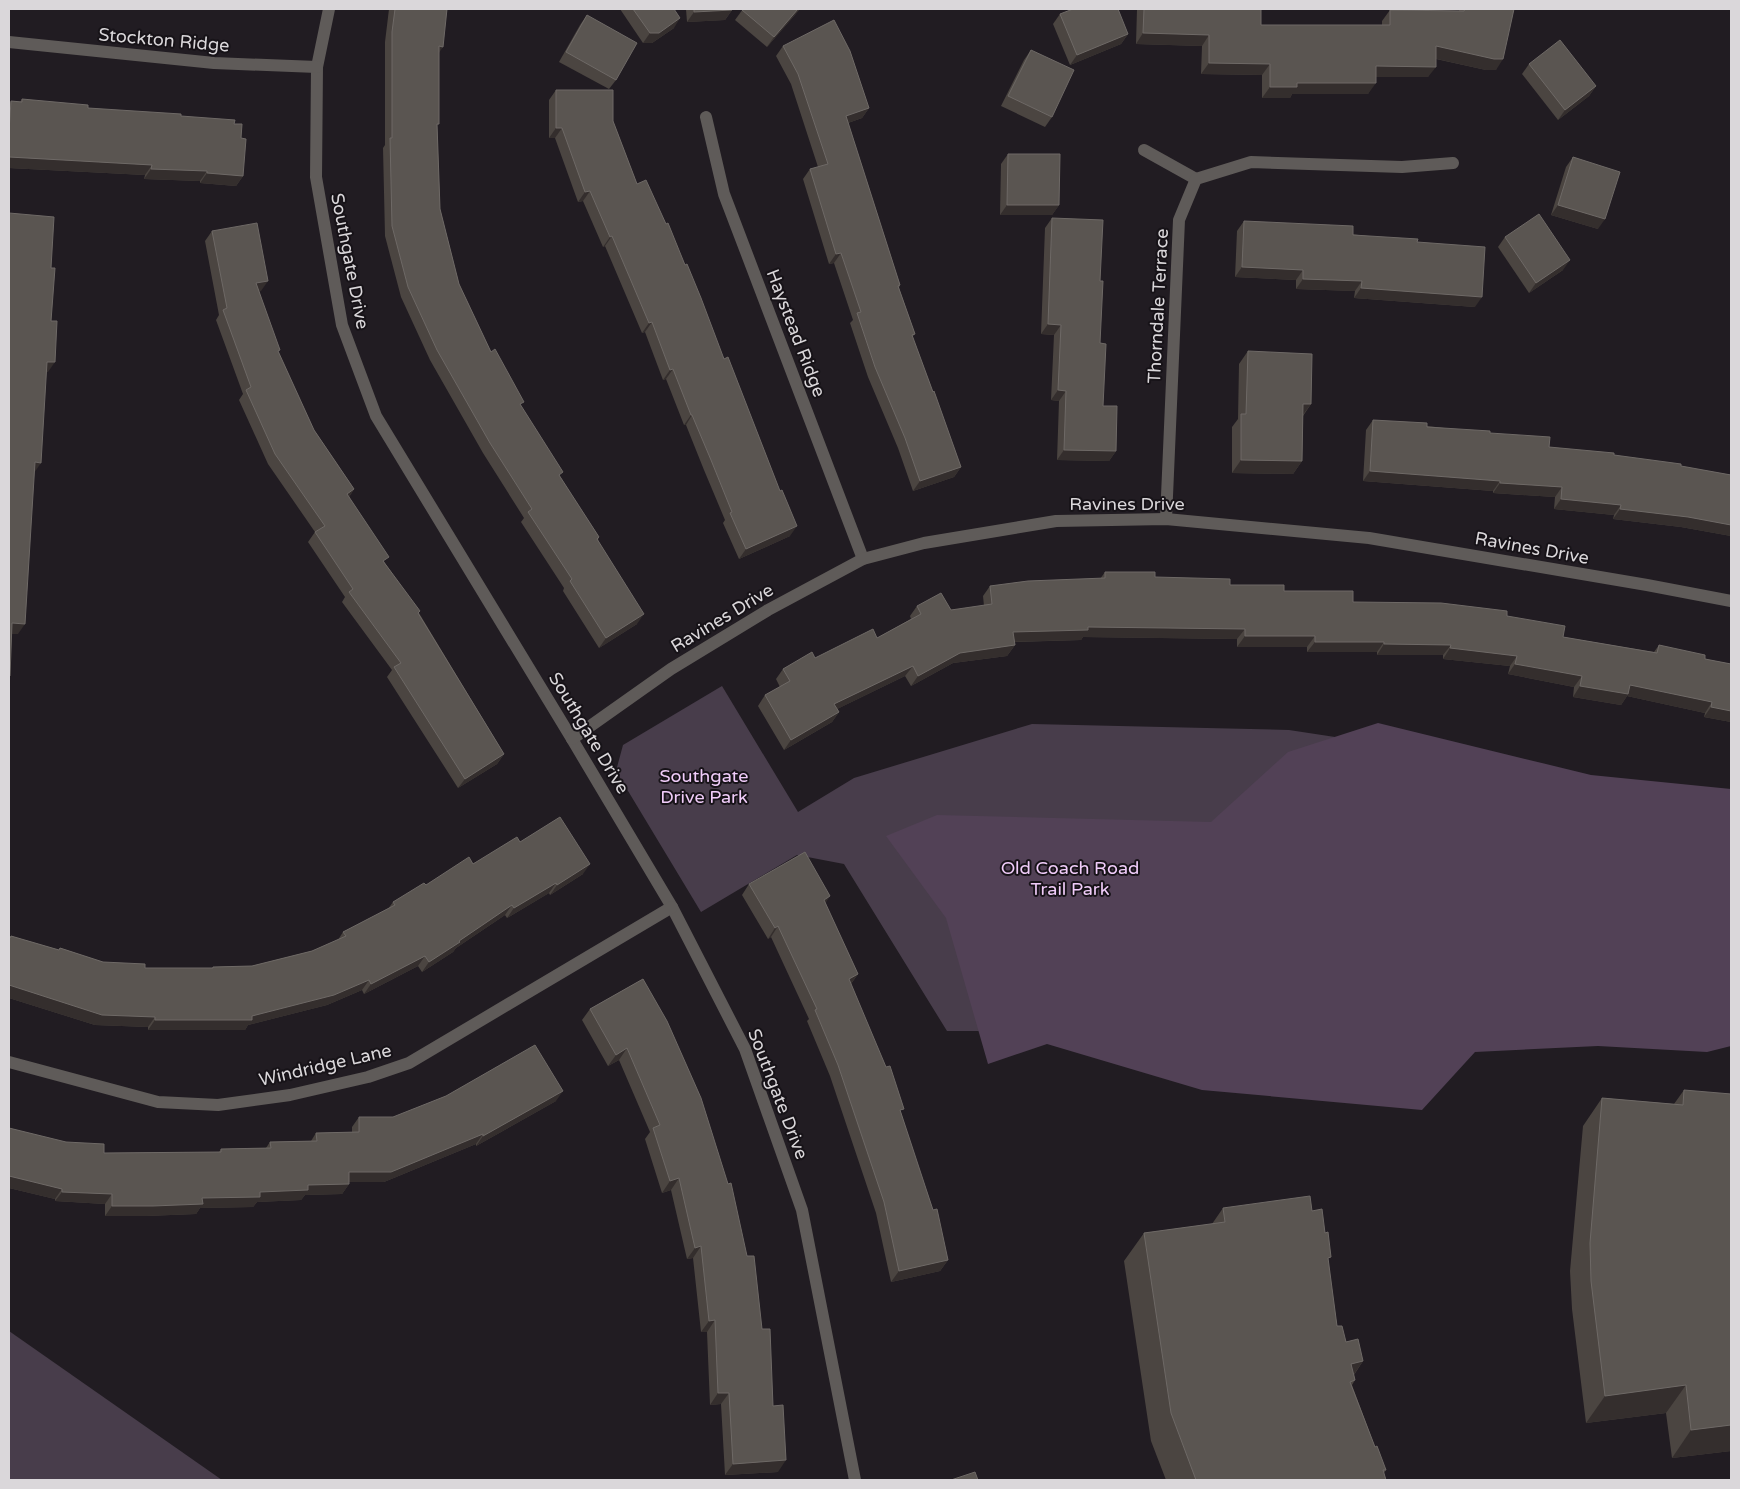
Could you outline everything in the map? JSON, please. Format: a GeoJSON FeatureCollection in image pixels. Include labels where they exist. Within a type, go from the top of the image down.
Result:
{"type":"FeatureCollection","features":[{"type":"Feature","properties":{"kind":"street","name":"Southgate Drive"},"geometry":{"type":"LineString","coordinates":[[329,9],[317,67],[316,177],[342,325],[376,416],[672,906],[745,1049],[802,1210],[855,1480]]}},
{"type":"Feature","properties":{"kind":"street","name":"Stockton Ridge"},"geometry":{"type":"LineString","coordinates":[[9,42],[214,63],[317,67]]}},
{"type":"Feature","properties":{"kind":"street","name":"Haystead Ridge"},"geometry":{"type":"LineString","coordinates":[[706,117],[724,194],[863,559]]}},
{"type":"Feature","properties":{"kind":"street"},"geometry":{"type":"LineString","coordinates":[[1144,150],[1196,179],[1251,162],[1402,166],[1453,163]]}},
{"type":"Feature","properties":{"kind":"street","name":"Thorndale Terrace"},"geometry":{"type":"LineString","coordinates":[[1166,518],[1179,220],[1196,179]]}},
{"type":"Feature","properties":{"kind":"street","name":"Ravines Drive"},"geometry":{"type":"LineString","coordinates":[[572,739],[671,669],[768,610],[863,559],[924,543],[1056,521],[1166,518],[1369,538],[1731,601]]}},
{"type":"Feature","properties":{"kind":"street","name":"Windridge Lane"},"geometry":{"type":"LineString","coordinates":[[9,1062],[158,1102],[218,1105],[290,1096],[368,1077],[410,1063],[672,906]]}},
{"type":"Feature","properties":{"kind":"green space","name":"Old Coach Road Trail Park"},"geometry":{"type":"Polygon","coordinates":[[[722,686],[798,812],[854,778],[1032,724],[1289,730],[1335,737],[1424,1031],[947,1031],[844,864],[797,855],[701,912],[616,771],[623,745],[722,686]]]}},
{"type":"Feature","properties":{"kind":"green space","name":"Old Coach Road Trail Park"},"geometry":{"type":"Polygon","coordinates":[[[1378,723],[1591,775],[1731,789],[1731,1046],[1707,1052],[1598,1046],[1475,1052],[1422,1110],[1202,1090],[1047,1044],[988,1064],[946,918],[886,836],[937,815],[1211,822],[1288,752],[1378,723]]]}},
{"type":"Feature","properties":{"kind":"green space"},"geometry":{"type":"Polygon","coordinates":[[[9,1331],[222,1480],[9,1480],[9,1331]]]}},
{"type":"Feature","properties":{"kind":"building"},"geometry":{"type":"Polygon","coordinates":[[[395,9],[447,9],[443,47],[439,46],[439,124],[437,124],[440,209],[459,284],[491,352],[495,349],[524,402],[520,404],[563,472],[559,475],[599,537],[597,539],[644,614],[606,638],[570,581],[572,579],[528,512],[532,509],[490,443],[437,350],[408,287],[392,226],[390,138],[392,138],[392,32],[395,9]]]}},
{"type":"Feature","properties":{"kind":"building"},"geometry":{"type":"Polygon","coordinates":[[[633,9],[674,9],[680,18],[659,33],[650,33],[633,9]]]}},
{"type":"Feature","properties":{"kind":"building"},"geometry":{"type":"Polygon","coordinates":[[[694,9],[732,9],[732,10],[694,12],[694,9]]]}},
{"type":"Feature","properties":{"kind":"building"},"geometry":{"type":"Polygon","coordinates":[[[743,9],[798,9],[774,37],[743,9]]]}},
{"type":"Feature","properties":{"kind":"building"},"geometry":{"type":"Polygon","coordinates":[[[1073,9],[1118,9],[1128,34],[1077,55],[1060,14],[1073,9]]]}},
{"type":"Feature","properties":{"kind":"building"},"geometry":{"type":"Polygon","coordinates":[[[1144,9],[1261,9],[1261,25],[1390,25],[1390,10],[1464,11],[1465,9],[1514,9],[1503,59],[1494,59],[1436,46],[1436,67],[1376,66],[1376,83],[1297,83],[1297,87],[1270,87],[1270,64],[1209,63],[1209,35],[1143,33],[1144,9]]]}},
{"type":"Feature","properties":{"kind":"building"},"geometry":{"type":"Polygon","coordinates":[[[587,15],[637,43],[616,80],[566,52],[587,15]]]}},
{"type":"Feature","properties":{"kind":"building"},"geometry":{"type":"Polygon","coordinates":[[[834,20],[850,51],[869,108],[846,116],[900,285],[898,286],[915,334],[912,335],[961,467],[920,481],[905,438],[875,367],[857,313],[861,312],[841,253],[836,254],[810,169],[828,164],[798,74],[783,46],[834,20]]]}},
{"type":"Feature","properties":{"kind":"building"},"geometry":{"type":"Polygon","coordinates":[[[1560,40],[1596,86],[1565,110],[1529,64],[1560,40]]]}},
{"type":"Feature","properties":{"kind":"building"},"geometry":{"type":"Polygon","coordinates":[[[1031,50],[1074,70],[1052,117],[1008,96],[1031,50]]]}},
{"type":"Feature","properties":{"kind":"building"},"geometry":{"type":"Polygon","coordinates":[[[556,90],[613,90],[613,121],[637,184],[646,180],[666,224],[668,223],[701,298],[724,359],[728,357],[780,491],[782,490],[797,526],[746,549],[673,369],[670,370],[652,322],[649,323],[612,236],[610,237],[590,191],[585,192],[562,128],[556,128],[556,90]]]}},
{"type":"Feature","properties":{"kind":"building"},"geometry":{"type":"Polygon","coordinates":[[[22,99],[88,105],[88,108],[181,114],[181,116],[235,120],[234,124],[242,124],[241,138],[246,139],[243,176],[207,173],[207,171],[151,169],[152,165],[9,157],[11,101],[22,102],[22,99]]]}},
{"type":"Feature","properties":{"kind":"building"},"geometry":{"type":"Polygon","coordinates":[[[1008,154],[1060,154],[1059,205],[1007,205],[1008,154]]]}},
{"type":"Feature","properties":{"kind":"building"},"geometry":{"type":"Polygon","coordinates":[[[1573,157],[1620,172],[1605,219],[1558,205],[1573,157]]]}},
{"type":"Feature","properties":{"kind":"building"},"geometry":{"type":"Polygon","coordinates":[[[9,213],[54,217],[51,268],[55,268],[51,321],[57,321],[55,362],[47,362],[41,463],[35,462],[25,624],[12,623],[10,676],[9,676],[9,213]]]}},
{"type":"Feature","properties":{"kind":"building"},"geometry":{"type":"Polygon","coordinates":[[[1539,214],[1570,260],[1536,283],[1505,237],[1539,214]]]}},
{"type":"Feature","properties":{"kind":"building"},"geometry":{"type":"Polygon","coordinates":[[[1052,218],[1103,220],[1100,281],[1103,281],[1100,343],[1106,344],[1103,406],[1117,406],[1116,451],[1064,450],[1066,391],[1058,390],[1061,325],[1048,324],[1052,218]]]}},
{"type":"Feature","properties":{"kind":"building"},"geometry":{"type":"Polygon","coordinates":[[[1244,221],[1353,226],[1353,235],[1418,239],[1417,242],[1485,247],[1482,297],[1361,288],[1362,281],[1303,279],[1303,270],[1242,267],[1244,221]]]}},
{"type":"Feature","properties":{"kind":"building"},"geometry":{"type":"Polygon","coordinates":[[[257,223],[268,281],[256,283],[280,350],[278,351],[314,430],[354,489],[347,494],[389,557],[383,561],[420,611],[418,613],[504,754],[465,779],[394,667],[401,663],[349,592],[353,589],[315,532],[325,526],[275,454],[246,390],[251,387],[223,310],[227,308],[212,231],[257,223]]]}},
{"type":"Feature","properties":{"kind":"building"},"geometry":{"type":"Polygon","coordinates":[[[1248,351],[1312,354],[1311,404],[1303,404],[1302,461],[1241,460],[1241,414],[1246,414],[1248,351]]]}},
{"type":"Feature","properties":{"kind":"building"},"geometry":{"type":"Polygon","coordinates":[[[1373,420],[1427,423],[1427,427],[1550,437],[1549,447],[1614,453],[1614,455],[1681,464],[1681,466],[1731,475],[1731,525],[1688,517],[1620,509],[1621,505],[1561,499],[1562,487],[1370,471],[1373,420]]]}},
{"type":"Feature","properties":{"kind":"building"},"geometry":{"type":"Polygon","coordinates":[[[1105,572],[1155,572],[1155,577],[1230,579],[1230,585],[1284,585],[1284,591],[1353,591],[1353,602],[1441,603],[1507,611],[1507,616],[1565,626],[1563,637],[1657,653],[1659,645],[1705,655],[1705,659],[1731,664],[1731,711],[1711,707],[1712,702],[1630,685],[1628,694],[1580,686],[1582,676],[1515,664],[1517,656],[1450,648],[1451,645],[1384,644],[1384,642],[1315,642],[1315,636],[1245,636],[1245,629],[1088,627],[1088,630],[1013,632],[1015,645],[960,653],[918,676],[913,666],[834,704],[839,712],[791,740],[765,695],[790,681],[783,669],[812,652],[815,658],[873,629],[877,638],[921,614],[917,606],[941,593],[951,610],[992,604],[990,586],[1028,581],[1105,578],[1105,572]]]}},
{"type":"Feature","properties":{"kind":"building"},"geometry":{"type":"Polygon","coordinates":[[[560,817],[590,864],[557,885],[556,883],[514,908],[512,905],[429,962],[425,956],[371,984],[369,980],[334,995],[252,1016],[252,1020],[155,1020],[155,1017],[102,1015],[9,985],[9,938],[11,936],[59,950],[60,948],[103,962],[145,964],[145,968],[252,966],[312,951],[346,936],[343,932],[395,905],[393,902],[424,883],[426,885],[469,857],[473,864],[517,837],[520,842],[560,817]]]}},
{"type":"Feature","properties":{"kind":"building"},"geometry":{"type":"Polygon","coordinates":[[[805,852],[830,896],[824,900],[858,974],[849,979],[886,1067],[890,1066],[904,1109],[900,1110],[933,1210],[937,1209],[948,1260],[899,1271],[884,1202],[838,1065],[815,1010],[817,1009],[778,926],[775,928],[749,884],[805,852]]]}},
{"type":"Feature","properties":{"kind":"building"},"geometry":{"type":"Polygon","coordinates":[[[643,979],[667,1021],[701,1098],[728,1184],[731,1183],[747,1256],[754,1256],[762,1329],[770,1329],[773,1406],[783,1405],[786,1460],[733,1464],[729,1393],[718,1393],[715,1320],[709,1321],[701,1246],[695,1248],[679,1178],[670,1181],[653,1128],[660,1125],[627,1048],[616,1055],[590,1009],[643,979]]]}},
{"type":"Feature","properties":{"kind":"building"},"geometry":{"type":"Polygon","coordinates":[[[535,1045],[563,1091],[483,1136],[483,1134],[391,1172],[349,1172],[349,1184],[308,1185],[308,1190],[260,1192],[260,1197],[202,1198],[203,1204],[112,1206],[112,1194],[62,1192],[62,1189],[9,1176],[9,1128],[66,1142],[104,1144],[104,1153],[221,1152],[221,1149],[271,1148],[270,1142],[317,1141],[316,1133],[359,1132],[359,1117],[393,1117],[446,1096],[535,1045]]]}},
{"type":"Feature","properties":{"kind":"building"},"geometry":{"type":"Polygon","coordinates":[[[1684,1090],[1731,1094],[1731,1425],[1691,1430],[1686,1385],[1605,1396],[1591,1281],[1590,1243],[1602,1098],[1683,1105],[1684,1090]]]}},
{"type":"Feature","properties":{"kind":"building"},"geometry":{"type":"Polygon","coordinates":[[[1310,1196],[1312,1211],[1322,1209],[1325,1233],[1328,1232],[1331,1257],[1328,1258],[1337,1326],[1342,1326],[1346,1342],[1358,1339],[1363,1361],[1351,1364],[1355,1380],[1350,1382],[1386,1470],[1383,1470],[1386,1480],[1196,1480],[1171,1413],[1144,1233],[1225,1222],[1223,1208],[1310,1196]]]}},
{"type":"Feature","properties":{"kind":"building"},"geometry":{"type":"Polygon","coordinates":[[[975,1472],[978,1480],[951,1480],[975,1472]]]}},
{"type":"Feature","properties":{"kind":"park label","name":"Southgate Drive Park"},"geometry":{"type":"Point","coordinates":[704,786]}}]}
